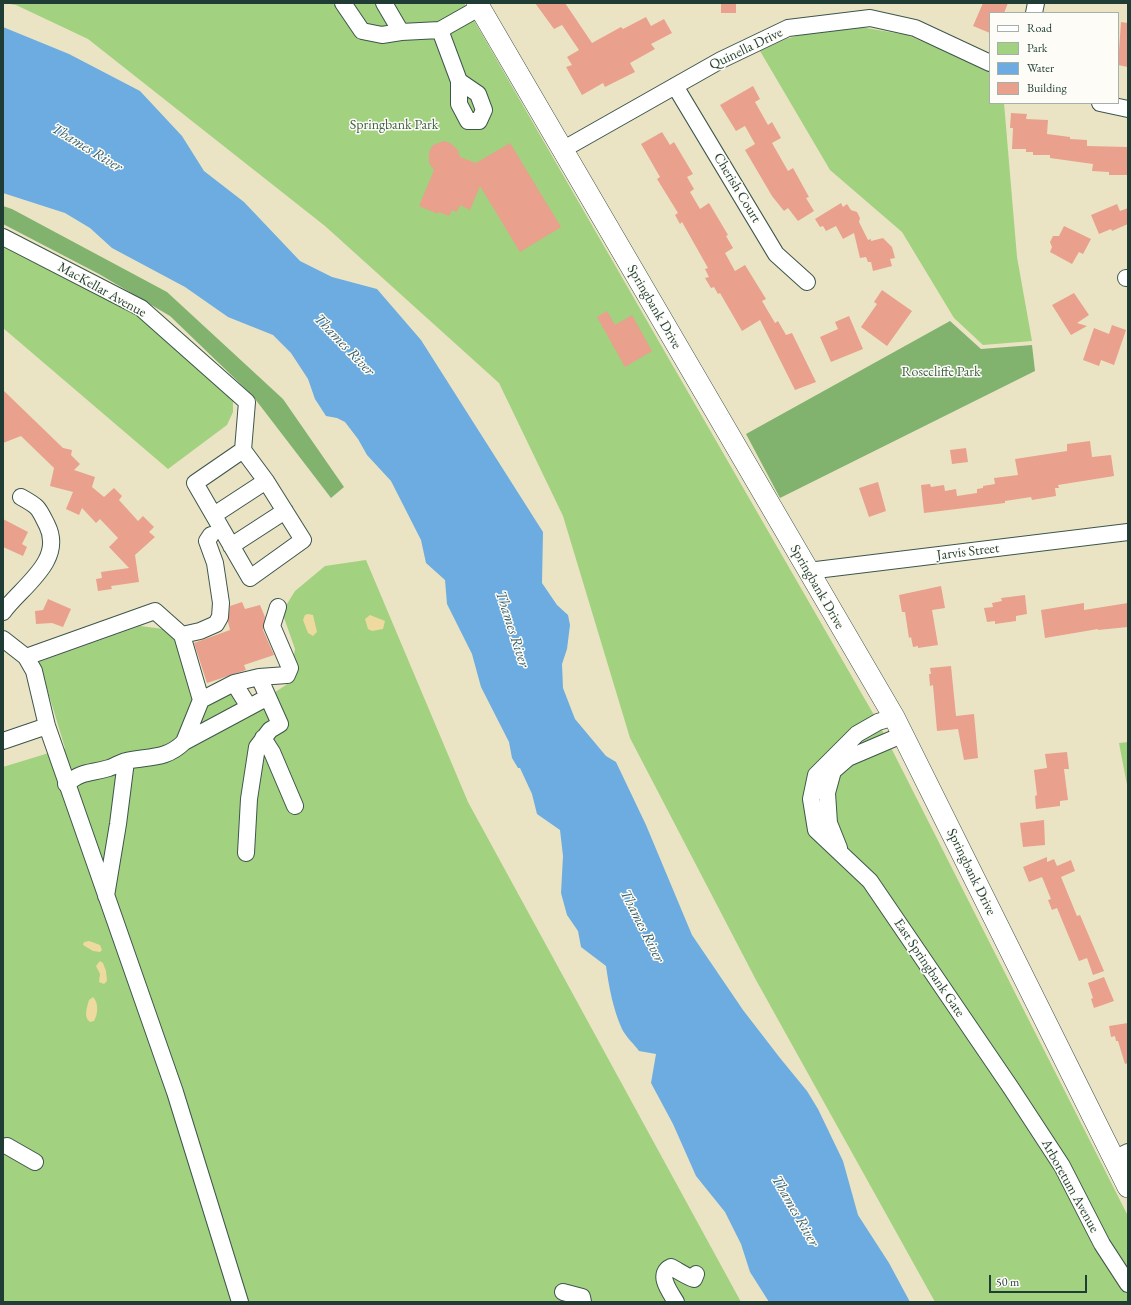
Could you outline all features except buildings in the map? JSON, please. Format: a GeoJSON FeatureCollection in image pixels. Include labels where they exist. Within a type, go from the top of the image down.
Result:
{"type":"FeatureCollection","features":[{"type":"Feature","properties":{"kind":"main road","name":"Springbank Drive"},"geometry":{"type":"LineString","coordinates":[[478,5],[898,726],[1121,1156],[1128,1187]]}},
{"type":"Feature","properties":{"kind":"street"},"geometry":{"type":"LineString","coordinates":[[343,3],[362,31],[382,35],[401,32],[440,30],[478,5]]}},
{"type":"Feature","properties":{"kind":"street"},"geometry":{"type":"LineString","coordinates":[[384,3],[401,32]]}},
{"type":"Feature","properties":{"kind":"street","name":"Quinella Drive"},"geometry":{"type":"LineString","coordinates":[[562,150],[721,60],[788,28],[870,18],[915,28],[989,63]]}},
{"type":"Feature","properties":{"kind":"street"},"geometry":{"type":"LineString","coordinates":[[440,30],[459,81]]}},
{"type":"Feature","properties":{"kind":"street","name":"Cherish Court"},"geometry":{"type":"LineString","coordinates":[[675,86],[776,254],[806,282]]}},
{"type":"Feature","properties":{"kind":"street"},"geometry":{"type":"LineString","coordinates":[[1105,104],[1128,109]]}},
{"type":"Feature","properties":{"kind":"street","name":"MacKellar Avenue"},"geometry":{"type":"LineString","coordinates":[[3,237],[142,308],[247,402],[243,450]]}},
{"type":"Feature","properties":{"kind":"street"},"geometry":{"type":"LineString","coordinates":[[243,450],[266,481],[303,540],[250,578],[195,483],[243,450]]}},
{"type":"Feature","properties":{"kind":"street"},"geometry":{"type":"LineString","coordinates":[[214,515],[266,481]]}},
{"type":"Feature","properties":{"kind":"street"},"geometry":{"type":"LineString","coordinates":[[3,612],[34,580],[51,551],[52,534],[38,506],[21,497]]}},
{"type":"Feature","properties":{"kind":"street"},"geometry":{"type":"LineString","coordinates":[[231,546],[285,511]]}},
{"type":"Feature","properties":{"kind":"street","name":"Jarvis Street"},"geometry":{"type":"LineString","coordinates":[[808,571],[1128,532]]}},
{"type":"Feature","properties":{"kind":"street"},"geometry":{"type":"LineString","coordinates":[[182,635],[200,631],[216,624],[220,617],[221,603],[215,563],[207,541],[211,535]]}},
{"type":"Feature","properties":{"kind":"street"},"geometry":{"type":"LineString","coordinates":[[201,700],[234,683],[259,678],[287,675],[290,668],[272,626],[278,607]]}},
{"type":"Feature","properties":{"kind":"street"},"geometry":{"type":"LineString","coordinates":[[26,657],[155,612],[182,635],[201,700],[184,742]]}},
{"type":"Feature","properties":{"kind":"street"},"geometry":{"type":"LineString","coordinates":[[3,639],[26,657],[34,671],[46,726],[175,1092],[240,1302]]}},
{"type":"Feature","properties":{"kind":"street"},"geometry":{"type":"LineString","coordinates":[[246,853],[252,775],[257,747],[270,730],[280,724],[259,678]]}},
{"type":"Feature","properties":{"kind":"street"},"geometry":{"type":"LineString","coordinates":[[234,683],[249,707]]}},
{"type":"Feature","properties":{"kind":"street"},"geometry":{"type":"LineString","coordinates":[[66,784],[88,771],[99,771],[126,761],[147,759],[165,754],[178,748],[184,742],[268,697]]}},
{"type":"Feature","properties":{"kind":"street","name":"East Springbank Gate"},"geometry":{"type":"LineString","coordinates":[[898,726],[878,722],[857,734],[816,775],[811,799],[816,830],[870,881],[1011,1088]]}},
{"type":"Feature","properties":{"kind":"street"},"geometry":{"type":"LineString","coordinates":[[3,741],[46,726]]}},
{"type":"Feature","properties":{"kind":"street","name":"East Springbank Gate"},"geometry":{"type":"LineString","coordinates":[[841,853],[829,824],[827,792],[833,771],[848,758],[898,726]]}},
{"type":"Feature","properties":{"kind":"street"},"geometry":{"type":"LineString","coordinates":[[263,738],[272,752],[295,806]]}},
{"type":"Feature","properties":{"kind":"street"},"geometry":{"type":"LineString","coordinates":[[106,897],[118,824],[126,761]]}},
{"type":"Feature","properties":{"kind":"street","name":"Arboretum Avenue"},"geometry":{"type":"LineString","coordinates":[[1011,1088],[1062,1166],[1102,1244],[1128,1284]]}},
{"type":"Feature","properties":{"kind":"street"},"geometry":{"type":"LineString","coordinates":[[7,1146],[35,1162]]}},
{"type":"Feature","properties":{"kind":"street"},"geometry":{"type":"LineString","coordinates":[[676,1302],[663,1274],[671,1267],[694,1279],[696,1274]]}},
{"type":"Feature","properties":{"kind":"street"},"geometry":{"type":"LineString","coordinates":[[563,1292],[582,1297],[583,1302]]}},
{"type":"Feature","properties":{"kind":"green space","name":"Springbank Park"},"geometry":{"type":"Polygon","coordinates":[[[3,3],[464,3],[878,722],[1128,1216],[1128,1302],[935,1302],[756,980],[630,738],[563,516],[499,383],[325,226],[88,39],[16,5],[3,3]]]}},
{"type":"Feature","properties":{"kind":"green space","name":"Rosecliffe Park"},"geometry":{"type":"Polygon","coordinates":[[[855,26],[907,35],[989,70],[989,104],[1004,104],[1017,257],[1032,341],[983,345],[954,318],[902,232],[830,170],[760,51],[786,39],[813,31],[855,26]]]}},
{"type":"Feature","properties":{"kind":"green space"},"geometry":{"type":"Polygon","coordinates":[[[3,206],[12,209],[167,292],[283,399],[344,487],[331,498],[252,395],[170,316],[99,274],[3,224],[3,206]]]}},
{"type":"Feature","properties":{"kind":"green space"},"geometry":{"type":"Polygon","coordinates":[[[3,245],[134,311],[161,333],[233,400],[233,412],[227,425],[168,469],[3,328],[3,245]]]}},
{"type":"Feature","properties":{"kind":"green space","name":"Rosecliffe Park"},"geometry":{"type":"Polygon","coordinates":[[[950,321],[981,349],[1032,345],[1035,371],[780,498],[746,434],[950,321]]]}},
{"type":"Feature","properties":{"kind":"green space"},"geometry":{"type":"Polygon","coordinates":[[[366,560],[468,802],[741,1302],[3,1302],[3,767],[65,748],[39,662],[140,626],[180,631],[200,694],[225,685],[246,711],[289,683],[295,649],[282,612],[295,591],[325,566],[366,560]]]}},
{"type":"Feature","properties":{"kind":"green space"},"geometry":{"type":"Polygon","coordinates":[[[1128,742],[1128,790],[1119,743],[1128,742]]]}},
{"type":"Feature","properties":{"kind":"sand"},"geometry":{"type":"Polygon","coordinates":[[[305,615],[313,615],[317,632],[313,636],[308,633],[303,620],[305,615]]]}},
{"type":"Feature","properties":{"kind":"sand"},"geometry":{"type":"Polygon","coordinates":[[[370,615],[385,621],[383,629],[372,631],[368,629],[365,619],[370,615]]]}},
{"type":"Feature","properties":{"kind":"sand"},"geometry":{"type":"Polygon","coordinates":[[[89,941],[100,945],[102,950],[100,952],[93,951],[83,945],[84,942],[89,941]]]}},
{"type":"Feature","properties":{"kind":"sand"},"geometry":{"type":"Polygon","coordinates":[[[100,961],[103,963],[106,971],[107,981],[104,984],[99,982],[100,974],[96,966],[100,961]]]}},
{"type":"Feature","properties":{"kind":"sand"},"geometry":{"type":"Polygon","coordinates":[[[93,997],[97,1005],[97,1012],[94,1021],[90,1022],[87,1018],[86,1012],[89,1000],[93,997]]]}},
{"type":"Feature","properties":{"kind":"water","name":"Thames River"},"geometry":{"type":"Polygon","coordinates":[[[3,27],[69,54],[140,91],[182,136],[204,171],[244,202],[300,261],[332,277],[377,289],[421,340],[543,532],[542,583],[557,605],[568,615],[570,625],[567,649],[562,664],[563,688],[575,719],[606,756],[616,762],[646,825],[692,935],[743,1010],[807,1091],[818,1109],[843,1161],[858,1215],[889,1263],[910,1302],[769,1302],[750,1272],[741,1244],[725,1212],[696,1176],[673,1124],[651,1083],[656,1054],[639,1051],[626,1035],[622,1029],[614,1006],[606,966],[581,947],[578,931],[567,915],[561,893],[563,856],[560,830],[537,814],[532,794],[520,768],[518,768],[512,758],[509,742],[481,687],[472,654],[447,604],[445,580],[426,563],[421,540],[391,481],[367,455],[358,439],[345,422],[337,418],[326,416],[315,399],[308,379],[291,353],[273,335],[228,317],[185,287],[112,248],[90,228],[65,213],[3,193],[3,27]]]}}]}
